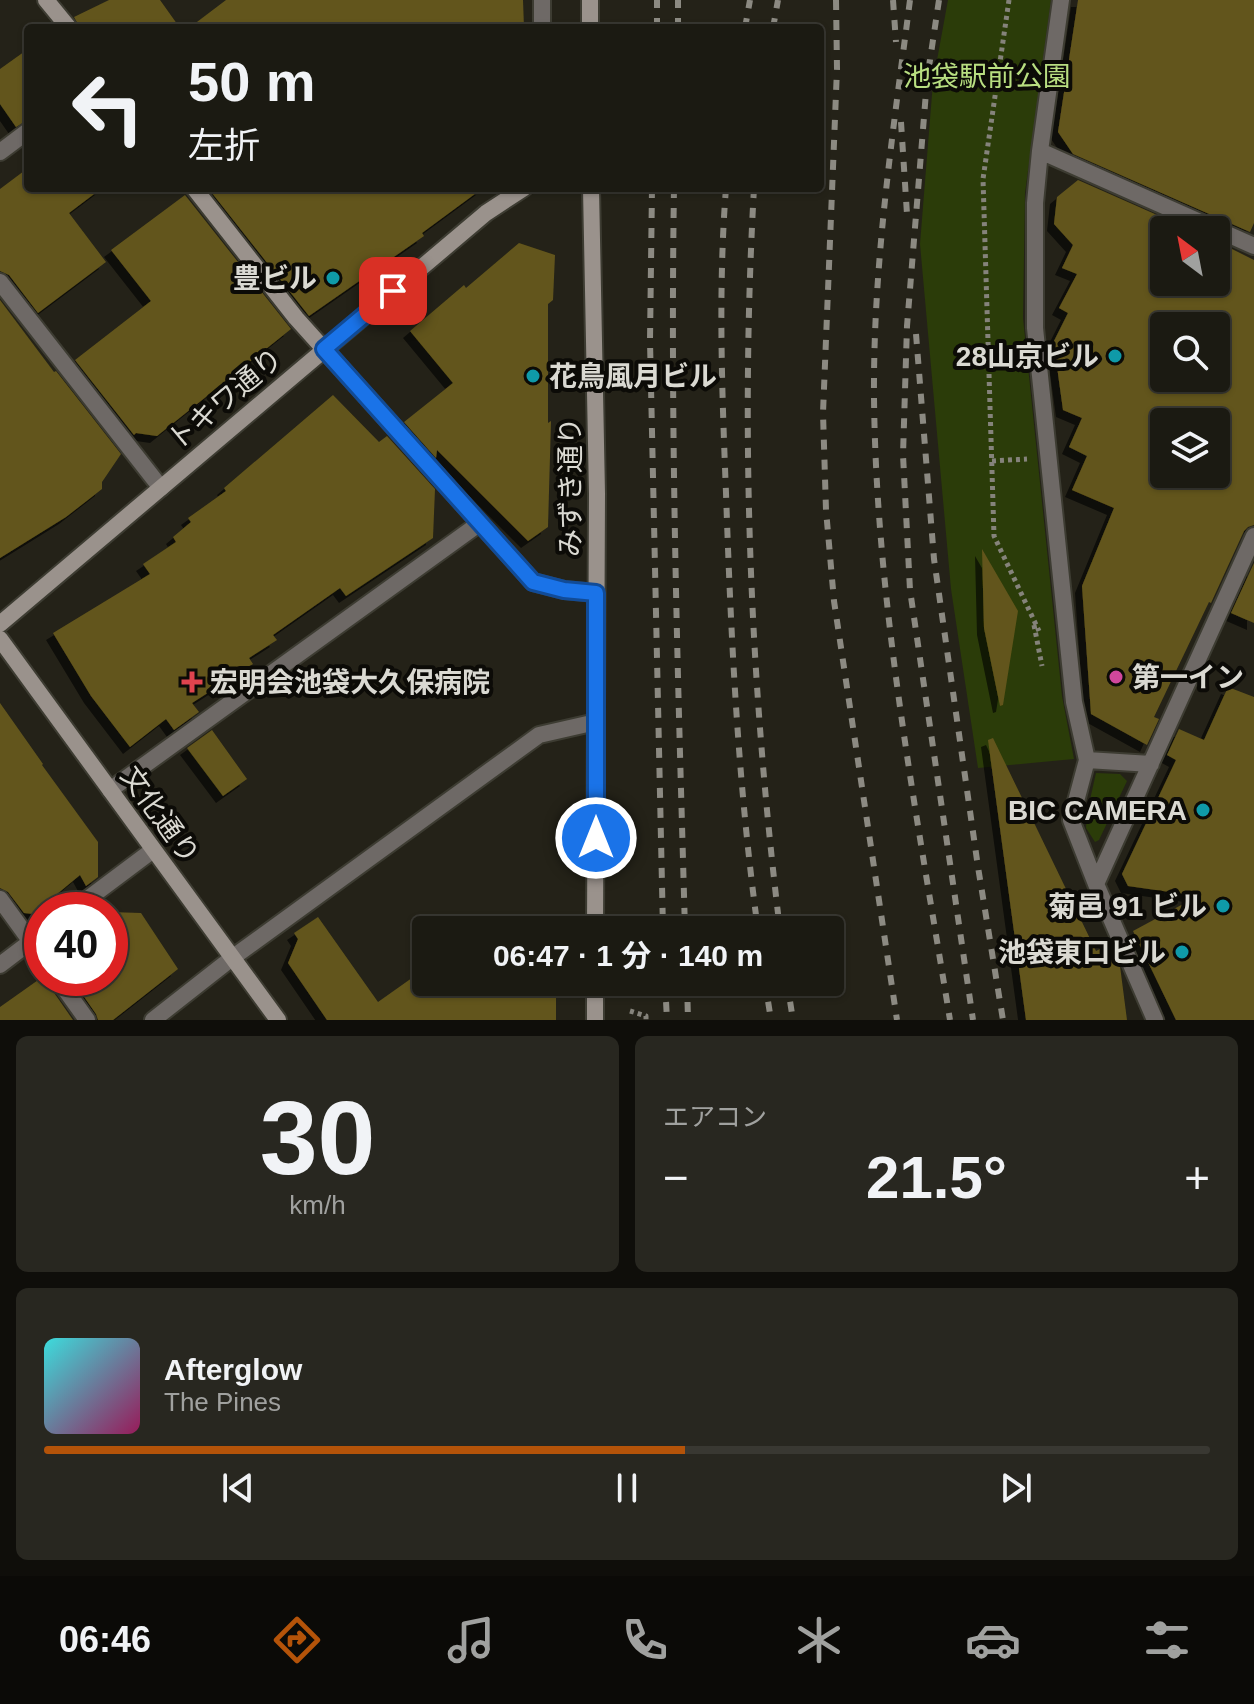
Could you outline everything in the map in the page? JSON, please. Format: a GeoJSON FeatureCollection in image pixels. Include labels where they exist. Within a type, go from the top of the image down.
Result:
{"type":"FeatureCollection","features":[{"type":"Feature","properties":{"kind":"street"},"geometry":{"type":"LineString","coordinates":[[542,0],[542,24]]}},
{"type":"Feature","properties":{"kind":"street"},"geometry":{"type":"LineString","coordinates":[[590,0],[590,24]]}},
{"type":"Feature","properties":{"kind":"street"},"geometry":{"type":"LineString","coordinates":[[1061,0],[1035,203],[1035,328],[1074,702],[1087,760],[1071,820],[1155,1020]]}},
{"type":"Feature","properties":{"kind":"street"},"geometry":{"type":"LineString","coordinates":[[53,2],[67,24]]}},
{"type":"Feature","properties":{"kind":"street"},"geometry":{"type":"LineString","coordinates":[[0,152],[24,134]]}},
{"type":"Feature","properties":{"kind":"street"},"geometry":{"type":"LineString","coordinates":[[1040,151],[1254,246]]}},
{"type":"Feature","properties":{"kind":"street"},"geometry":{"type":"LineString","coordinates":[[197,192],[296,318],[533,582],[564,590],[596,593]]}},
{"type":"Feature","properties":{"kind":"street","name":"トキワ通り"},"geometry":{"type":"LineString","coordinates":[[0,624],[486,213],[518,192]]}},
{"type":"Feature","properties":{"kind":"street","name":"みずき通り"},"geometry":{"type":"LineString","coordinates":[[591,192],[597,478],[595,916]]}},
{"type":"Feature","properties":{"kind":"street"},"geometry":{"type":"LineString","coordinates":[[0,282],[161,488]]}},
{"type":"Feature","properties":{"kind":"street"},"geometry":{"type":"LineString","coordinates":[[110,790],[480,523]]}},
{"type":"Feature","properties":{"kind":"street"},"geometry":{"type":"LineString","coordinates":[[1096,884],[1254,536]]}},
{"type":"Feature","properties":{"kind":"street","name":"文化通り"},"geometry":{"type":"LineString","coordinates":[[0,639],[278,1020]]}},
{"type":"Feature","properties":{"kind":"street"},"geometry":{"type":"LineString","coordinates":[[153,1020],[232,958],[539,735],[596,722]]}},
{"type":"Feature","properties":{"kind":"street"},"geometry":{"type":"LineString","coordinates":[[1087,760],[1151,764]]}},
{"type":"Feature","properties":{"kind":"street"},"geometry":{"type":"LineString","coordinates":[[97,892],[153,850]]}},
{"type":"Feature","properties":{"kind":"street"},"geometry":{"type":"LineString","coordinates":[[0,899],[24,924]]}},
{"type":"Feature","properties":{"kind":"street"},"geometry":{"type":"LineString","coordinates":[[0,965],[24,946]]}},
{"type":"Feature","properties":{"kind":"street"},"geometry":{"type":"LineString","coordinates":[[70,996],[87,1020]]}},
{"type":"Feature","properties":{"kind":"street"},"geometry":{"type":"LineString","coordinates":[[595,996],[595,1020]]}},
{"type":"Feature","properties":{"kind":"path"},"geometry":{"type":"LineString","coordinates":[[1009,0],[983,179],[994,536],[1046,645]]}},
{"type":"Feature","properties":{"kind":"path"},"geometry":{"type":"LineString","coordinates":[[630,1011],[646,1016],[646,1020]]}},
{"type":"Feature","properties":{"kind":"green space","name":"池袋駅前公園"},"geometry":{"type":"Polygon","coordinates":[[[948,0],[1051,0],[1025,193],[1023,318],[1062,696],[1074,759],[978,768],[951,589],[920,244],[933,82],[948,0]]]}},
{"type":"Feature","properties":{"kind":"green space"},"geometry":{"type":"Polygon","coordinates":[[[1096,773],[1120,774],[1127,781],[1099,840],[1095,842],[1086,828],[1096,773]]]}},
{"type":"Feature","properties":{"kind":"building"},"geometry":{"type":"Polygon","coordinates":[[[109,0],[160,0],[177,24],[78,24],[74,17],[109,0]]]}},
{"type":"Feature","properties":{"kind":"building"},"geometry":{"type":"Polygon","coordinates":[[[226,0],[523,0],[524,24],[194,24],[226,0]]]}},
{"type":"Feature","properties":{"kind":"building"},"geometry":{"type":"Polygon","coordinates":[[[1078,0],[1254,0],[1254,223],[1250,232],[1230,223],[1230,216],[1214,216],[1073,154],[1058,132],[1078,0]]]}},
{"type":"Feature","properties":{"kind":"building"},"geometry":{"type":"Polygon","coordinates":[[[24,52],[24,122],[16,127],[0,104],[0,69],[24,52]]]}},
{"type":"Feature","properties":{"kind":"building"},"geometry":{"type":"Polygon","coordinates":[[[24,171],[24,192],[97,192],[69,213],[106,262],[38,313],[9,275],[0,271],[0,189],[24,171]]]}},
{"type":"Feature","properties":{"kind":"building"},"geometry":{"type":"Polygon","coordinates":[[[1078,180],[1159,216],[1150,216],[1150,296],[1230,296],[1230,248],[1254,260],[1254,525],[1244,531],[1209,602],[1154,717],[1159,719],[1147,745],[1091,714],[1082,586],[1114,508],[1072,490],[1087,456],[1069,447],[1082,418],[1063,410],[1054,341],[1068,313],[1059,308],[1077,274],[1062,268],[1073,245],[1054,224],[1057,197],[1078,180]]]}},
{"type":"Feature","properties":{"kind":"building"},"geometry":{"type":"Polygon","coordinates":[[[211,192],[478,192],[422,233],[424,236],[309,316],[211,192]]]}},
{"type":"Feature","properties":{"kind":"building"},"geometry":{"type":"Polygon","coordinates":[[[185,195],[291,329],[157,436],[134,435],[75,360],[151,301],[111,250],[185,195]]]}},
{"type":"Feature","properties":{"kind":"building"},"geometry":{"type":"Polygon","coordinates":[[[519,243],[555,255],[553,300],[548,304],[548,423],[551,421],[548,527],[528,541],[437,450],[436,458],[404,422],[453,383],[410,331],[519,243]]]}},
{"type":"Feature","properties":{"kind":"building"},"geometry":{"type":"Polygon","coordinates":[[[0,300],[121,454],[102,482],[102,489],[66,517],[0,558],[0,300]]]}},
{"type":"Feature","properties":{"kind":"building"},"geometry":{"type":"Polygon","coordinates":[[[333,395],[379,442],[387,436],[435,489],[433,538],[346,596],[340,588],[273,635],[277,640],[249,658],[253,664],[192,703],[199,712],[174,730],[166,719],[130,747],[91,696],[53,633],[150,574],[143,564],[176,542],[173,537],[191,522],[188,518],[226,491],[224,488],[333,395]]]}},
{"type":"Feature","properties":{"kind":"building"},"geometry":{"type":"Polygon","coordinates":[[[982,549],[1018,611],[1003,705],[1000,706],[984,628],[982,549]]]}},
{"type":"Feature","properties":{"kind":"building"},"geometry":{"type":"Polygon","coordinates":[[[1254,563],[1254,623],[1231,613],[1254,563]]]}},
{"type":"Feature","properties":{"kind":"building"},"geometry":{"type":"Polygon","coordinates":[[[1228,687],[1254,697],[1254,1020],[1176,1020],[1133,931],[1198,896],[1128,886],[1122,874],[1176,760],[1167,755],[1179,729],[1204,740],[1228,687]]]}},
{"type":"Feature","properties":{"kind":"building"},"geometry":{"type":"Polygon","coordinates":[[[0,703],[98,842],[98,877],[86,886],[80,875],[60,892],[24,892],[24,913],[8,892],[0,888],[0,703]]]}},
{"type":"Feature","properties":{"kind":"building"},"geometry":{"type":"Polygon","coordinates":[[[212,730],[247,779],[223,796],[187,748],[212,730]]]}},
{"type":"Feature","properties":{"kind":"building"},"geometry":{"type":"Polygon","coordinates":[[[993,738],[1096,951],[1110,944],[1120,966],[1127,1020],[1026,1020],[988,740],[993,738]]]}},
{"type":"Feature","properties":{"kind":"building"},"geometry":{"type":"Polygon","coordinates":[[[128,913],[141,913],[178,969],[113,1020],[98,1020],[84,996],[128,996],[128,913]]]}},
{"type":"Feature","properties":{"kind":"building"},"geometry":{"type":"Polygon","coordinates":[[[318,917],[378,1002],[412,978],[412,996],[556,996],[556,1020],[327,1020],[288,963],[298,939],[294,933],[318,917]]]}},
{"type":"Feature","properties":{"kind":"building"},"geometry":{"type":"Polygon","coordinates":[[[24,990],[24,996],[56,996],[73,1020],[0,1020],[0,1007],[24,990]]]}},
{"type":"Feature","properties":{"kind":"railway"},"geometry":{"type":"LineString","coordinates":[[657,0],[657,24]]}},
{"type":"Feature","properties":{"kind":"railway"},"geometry":{"type":"LineString","coordinates":[[678,0],[678,24]]}},
{"type":"Feature","properties":{"kind":"railway"},"geometry":{"type":"LineString","coordinates":[[746,24],[750,0]]}},
{"type":"Feature","properties":{"kind":"railway"},"geometry":{"type":"LineString","coordinates":[[774,24],[778,0]]}},
{"type":"Feature","properties":{"kind":"railway"},"geometry":{"type":"LineString","coordinates":[[836,0],[837,69],[823,413],[826,510],[834,601],[897,1020]]}},
{"type":"Feature","properties":{"kind":"railway"},"geometry":{"type":"LineString","coordinates":[[893,0],[896,42]]}},
{"type":"Feature","properties":{"kind":"railway"},"geometry":{"type":"LineString","coordinates":[[910,0],[885,198],[877,297],[874,397],[876,475],[900,710],[950,1020]]}},
{"type":"Feature","properties":{"kind":"railway"},"geometry":{"type":"LineString","coordinates":[[939,0],[927,80],[907,326],[903,455],[910,590],[973,1020]]}},
{"type":"Feature","properties":{"kind":"railway"},"geometry":{"type":"LineString","coordinates":[[901,122],[907,214]]}},
{"type":"Feature","properties":{"kind":"railway"},"geometry":{"type":"LineString","coordinates":[[652,192],[650,341],[663,916]]}},
{"type":"Feature","properties":{"kind":"railway"},"geometry":{"type":"LineString","coordinates":[[674,192],[674,466],[685,916]]}},
{"type":"Feature","properties":{"kind":"railway"},"geometry":{"type":"LineString","coordinates":[[726,192],[722,340],[730,602],[740,767],[756,916]]}},
{"type":"Feature","properties":{"kind":"railway"},"geometry":{"type":"LineString","coordinates":[[754,192],[748,374],[750,559],[761,745],[778,916]]}},
{"type":"Feature","properties":{"kind":"railway"},"geometry":{"type":"LineString","coordinates":[[916,334],[934,559],[1003,1020]]}},
{"type":"Feature","properties":{"kind":"railway"},"geometry":{"type":"LineString","coordinates":[[666,996],[667,1020]]}},
{"type":"Feature","properties":{"kind":"railway"},"geometry":{"type":"LineString","coordinates":[[687,996],[688,1020]]}},
{"type":"Feature","properties":{"kind":"railway"},"geometry":{"type":"LineString","coordinates":[[767,996],[771,1020]]}},
{"type":"Feature","properties":{"kind":"railway"},"geometry":{"type":"LineString","coordinates":[[789,996],[793,1020]]}},
{"type":"Feature","properties":{"kind":"place","name":"豊ビル"},"geometry":{"type":"Point","coordinates":[333,278]}},
{"type":"Feature","properties":{"kind":"place","name":"28山京ビル"},"geometry":{"type":"Point","coordinates":[1115,356]}},
{"type":"Feature","properties":{"kind":"place","name":"花鳥風月ビル"},"geometry":{"type":"Point","coordinates":[533,376]}},
{"type":"Feature","properties":{"kind":"place","name":"第一イン"},"geometry":{"type":"Point","coordinates":[1116,677]}},
{"type":"Feature","properties":{"kind":"place","name":"宏明会池袋大久保病院"},"geometry":{"type":"Point","coordinates":[192,682]}},
{"type":"Feature","properties":{"kind":"place","name":"BIC CAMERA"},"geometry":{"type":"Point","coordinates":[1203,810]}},
{"type":"Feature","properties":{"kind":"place","name":"菊邑 91 ビル"},"geometry":{"type":"Point","coordinates":[1223,906]}},
{"type":"Feature","properties":{"kind":"place","name":"池袋東口ビル"},"geometry":{"type":"Point","coordinates":[1182,952]}},
{"type":"Feature","properties":{"kind":"route"},"geometry":{"type":"LineString","coordinates":[[393,291],[324,349],[533,582],[564,590],[596,593],[596,838]]}}]}
